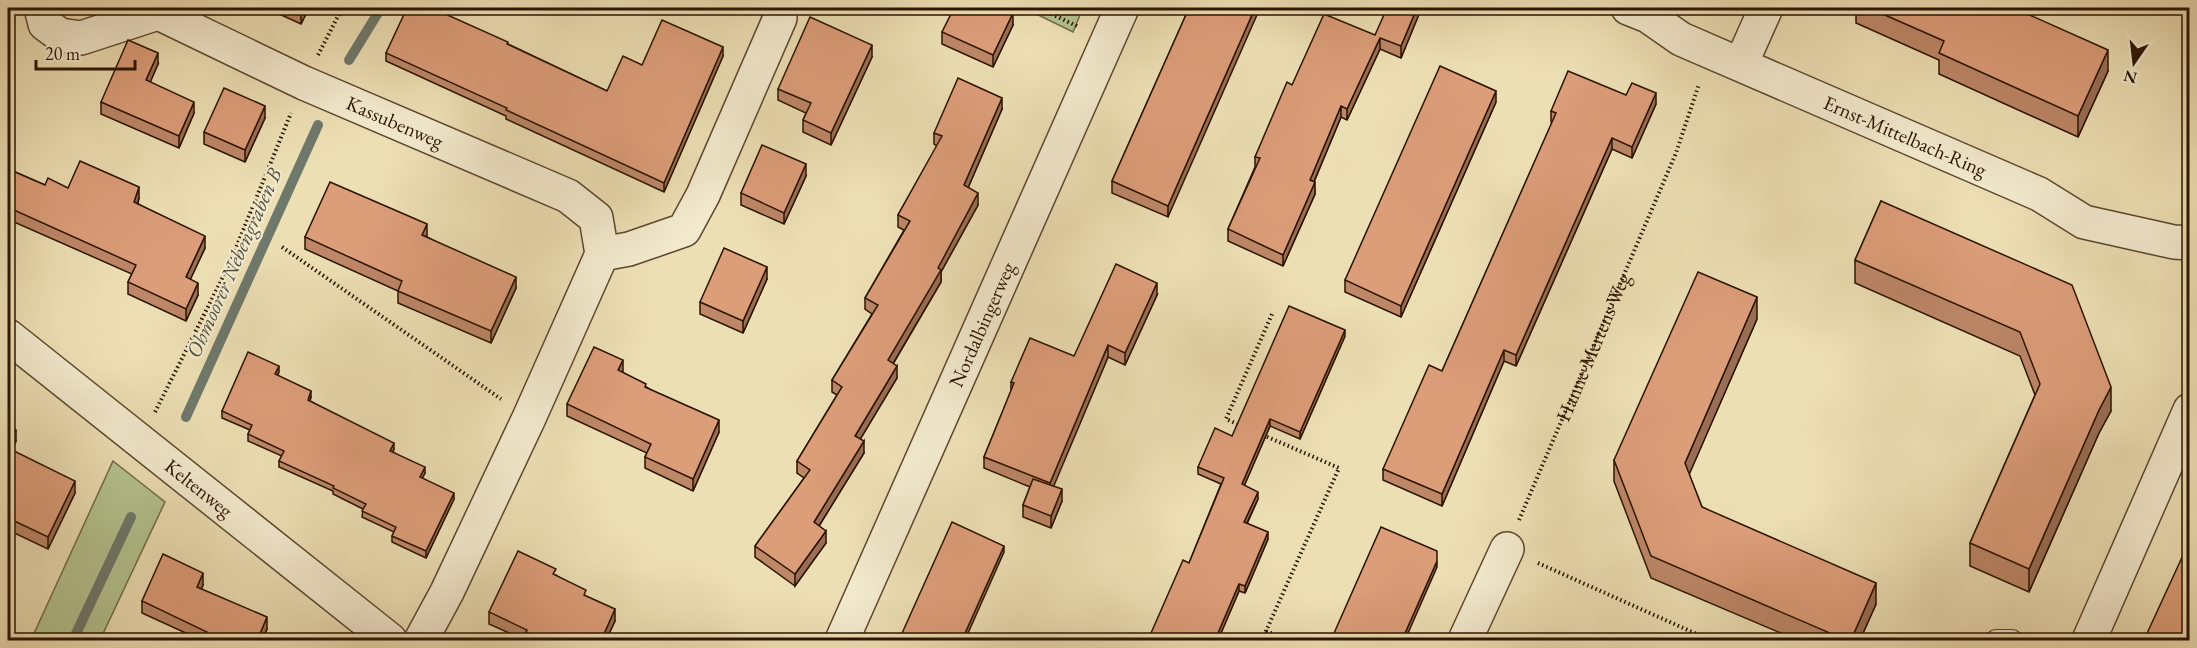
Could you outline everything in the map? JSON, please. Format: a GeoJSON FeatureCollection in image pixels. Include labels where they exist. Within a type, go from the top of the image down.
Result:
{"type":"FeatureCollection","features":[{"type":"Feature","properties":{"kind":"street","name":"Kassubenweg"},"geometry":{"type":"LineString","coordinates":[[41,8],[45,24],[60,35],[81,38],[153,10],[304,83],[568,196],[596,218],[602,254]]}},
{"type":"Feature","properties":{"kind":"street","name":"Nordalbingerweg"},"geometry":{"type":"LineString","coordinates":[[842,640],[1122,8]]}},
{"type":"Feature","properties":{"kind":"street","name":"Ernst-Mittelbach-Ring"},"geometry":{"type":"LineString","coordinates":[[1628,8],[1648,16],[1681,39],[2038,194],[2084,222],[2174,242],[2190,243]]}},
{"type":"Feature","properties":{"kind":"street"},"geometry":{"type":"LineString","coordinates":[[1741,64],[1766,8]]}},
{"type":"Feature","properties":{"kind":"street"},"geometry":{"type":"LineString","coordinates":[[421,640],[447,592],[529,418],[602,254],[629,249],[684,230],[703,195],[780,18]]}},
{"type":"Feature","properties":{"kind":"street","name":"Keltenweg"},"geometry":{"type":"LineString","coordinates":[[8,336],[390,640]]}},
{"type":"Feature","properties":{"kind":"street"},"geometry":{"type":"LineString","coordinates":[[2090,640],[2190,410]]}},
{"type":"Feature","properties":{"kind":"street"},"geometry":{"type":"LineString","coordinates":[[1465,640],[1507,549]]}},
{"type":"Feature","properties":{"kind":"lane"},"geometry":{"type":"LineString","coordinates":[[1996,640],[2012,640]]}},
{"type":"Feature","properties":{"kind":"path"},"geometry":{"type":"LineString","coordinates":[[140,442],[229,265],[304,83],[338,16],[345,8]]}},
{"type":"Feature","properties":{"kind":"path"},"geometry":{"type":"LineString","coordinates":[[1039,8],[1108,40]]}},
{"type":"Feature","properties":{"kind":"path","name":"Hanne-Mertens-Weg"},"geometry":{"type":"LineString","coordinates":[[1507,549],[1676,153],[1710,52]]}},
{"type":"Feature","properties":{"kind":"path"},"geometry":{"type":"LineString","coordinates":[[282,247],[529,418]]}},
{"type":"Feature","properties":{"kind":"path"},"geometry":{"type":"LineString","coordinates":[[1246,428],[1226,419],[1272,314]]}},
{"type":"Feature","properties":{"kind":"path"},"geometry":{"type":"LineString","coordinates":[[1257,432],[1339,468],[1262,640]]}},
{"type":"Feature","properties":{"kind":"path"},"geometry":{"type":"LineString","coordinates":[[1507,549],[1710,640]]}},
{"type":"Feature","properties":{"kind":"path"},"geometry":{"type":"LineString","coordinates":[[1266,631],[1288,640]]}},
{"type":"Feature","properties":{"kind":"green space"},"geometry":{"type":"Polygon","coordinates":[[[1024,8],[1065,8],[1080,15],[1073,32],[1024,8]]]}},
{"type":"Feature","properties":{"kind":"green space"},"geometry":{"type":"Polygon","coordinates":[[[113,461],[165,502],[100,640],[31,640],[113,461]]]}},
{"type":"Feature","properties":{"kind":"building"},"geometry":{"type":"Polygon","coordinates":[[[291,8],[303,8],[301,12],[291,8]]]}},
{"type":"Feature","properties":{"kind":"building"},"geometry":{"type":"Polygon","coordinates":[[[407,8],[432,8],[508,42],[507,44],[607,91],[623,56],[642,65],[662,20],[723,47],[664,183],[386,53],[407,8]]]}},
{"type":"Feature","properties":{"kind":"building"},"geometry":{"type":"Polygon","coordinates":[[[954,8],[1001,8],[1013,13],[993,55],[942,32],[954,8]]]}},
{"type":"Feature","properties":{"kind":"building"},"geometry":{"type":"Polygon","coordinates":[[[1189,8],[1255,8],[1168,206],[1112,181],[1189,8]]]}},
{"type":"Feature","properties":{"kind":"building"},"geometry":{"type":"Polygon","coordinates":[[[1387,8],[1417,8],[1401,46],[1380,38],[1347,109],[1341,106],[1310,180],[1315,182],[1283,255],[1228,229],[1260,158],[1255,157],[1287,82],[1292,85],[1324,14],[1375,35],[1387,8]]]}},
{"type":"Feature","properties":{"kind":"building"},"geometry":{"type":"Polygon","coordinates":[[[1869,8],[2014,8],[2108,50],[2078,116],[1939,53],[1944,41],[1869,8]]]}},
{"type":"Feature","properties":{"kind":"building"},"geometry":{"type":"Polygon","coordinates":[[[810,17],[872,45],[831,133],[803,120],[811,103],[778,89],[810,17]]]}},
{"type":"Feature","properties":{"kind":"building"},"geometry":{"type":"Polygon","coordinates":[[[128,40],[158,53],[146,80],[194,102],[179,136],[101,102],[128,40]]]}},
{"type":"Feature","properties":{"kind":"building"},"geometry":{"type":"Polygon","coordinates":[[[1440,66],[1496,91],[1401,306],[1345,280],[1440,66]]]}},
{"type":"Feature","properties":{"kind":"building"},"geometry":{"type":"Polygon","coordinates":[[[1568,71],[1626,95],[1632,83],[1656,93],[1632,147],[1612,138],[1516,355],[1504,350],[1442,494],[1383,469],[1429,365],[1442,371],[1556,113],[1551,111],[1568,71]]]}},
{"type":"Feature","properties":{"kind":"building"},"geometry":{"type":"Polygon","coordinates":[[[958,78],[1002,98],[964,185],[978,193],[938,268],[941,270],[888,360],[897,366],[855,436],[864,441],[814,522],[826,531],[795,574],[755,546],[810,470],[797,461],[842,387],[832,380],[878,305],[865,298],[910,221],[898,215],[942,136],[934,133],[958,78]]]}},
{"type":"Feature","properties":{"kind":"building"},"geometry":{"type":"Polygon","coordinates":[[[224,88],[265,106],[245,150],[204,132],[224,88]]]}},
{"type":"Feature","properties":{"kind":"building"},"geometry":{"type":"Polygon","coordinates":[[[762,145],[806,164],[784,213],[741,193],[762,145]]]}},
{"type":"Feature","properties":{"kind":"building"},"geometry":{"type":"Polygon","coordinates":[[[80,161],[139,187],[134,202],[205,236],[186,277],[198,283],[186,309],[128,282],[136,265],[14,210],[8,225],[8,169],[45,185],[48,178],[68,188],[80,161]]]}},
{"type":"Feature","properties":{"kind":"building"},"geometry":{"type":"Polygon","coordinates":[[[330,182],[427,224],[422,235],[516,277],[491,331],[398,291],[402,281],[305,237],[330,182]]]}},
{"type":"Feature","properties":{"kind":"building"},"geometry":{"type":"Polygon","coordinates":[[[1881,201],[2072,285],[2111,387],[2029,569],[1970,543],[2040,384],[2020,332],[1855,260],[1881,201]]]}},
{"type":"Feature","properties":{"kind":"building"},"geometry":{"type":"Polygon","coordinates":[[[724,248],[767,267],[743,321],[700,302],[724,248]]]}},
{"type":"Feature","properties":{"kind":"building"},"geometry":{"type":"Polygon","coordinates":[[[1116,264],[1157,283],[1125,353],[1108,345],[1050,483],[984,457],[1014,383],[1011,382],[1030,338],[1074,356],[1116,264]]]}},
{"type":"Feature","properties":{"kind":"building"},"geometry":{"type":"Polygon","coordinates":[[[1698,272],[1757,297],[1685,463],[1702,507],[1876,583],[1851,640],[1846,640],[1651,556],[1614,460],[1698,272]]]}},
{"type":"Feature","properties":{"kind":"building"},"geometry":{"type":"Polygon","coordinates":[[[1289,306],[1345,330],[1300,432],[1270,419],[1242,484],[1258,492],[1244,522],[1268,532],[1245,586],[1239,584],[1215,640],[1148,640],[1183,560],[1189,563],[1224,478],[1198,467],[1215,428],[1232,436],[1289,306]]]}},
{"type":"Feature","properties":{"kind":"building"},"geometry":{"type":"Polygon","coordinates":[[[594,347],[623,360],[618,370],[646,384],[645,387],[719,420],[693,479],[645,457],[651,444],[567,404],[594,347]]]}},
{"type":"Feature","properties":{"kind":"building"},"geometry":{"type":"Polygon","coordinates":[[[248,352],[279,366],[275,374],[311,391],[308,400],[394,443],[390,451],[425,467],[420,477],[454,493],[426,551],[392,536],[396,527],[362,511],[366,504],[333,488],[334,486],[279,461],[284,451],[248,434],[252,425],[222,411],[248,352]]]}},
{"type":"Feature","properties":{"kind":"building"},"geometry":{"type":"Polygon","coordinates":[[[8,425],[16,430],[8,447],[8,425]]]}},
{"type":"Feature","properties":{"kind":"building"},"geometry":{"type":"Polygon","coordinates":[[[8,448],[75,481],[48,537],[8,518],[12,508],[8,506],[8,448]]]}},
{"type":"Feature","properties":{"kind":"building"},"geometry":{"type":"Polygon","coordinates":[[[1033,479],[1062,489],[1051,516],[1023,505],[1033,479]]]}},
{"type":"Feature","properties":{"kind":"building"},"geometry":{"type":"Polygon","coordinates":[[[952,522],[1004,546],[962,640],[899,640],[952,522]]]}},
{"type":"Feature","properties":{"kind":"building"},"geometry":{"type":"Polygon","coordinates":[[[1381,527],[1437,551],[1437,561],[1402,640],[1331,640],[1381,527]]]}},
{"type":"Feature","properties":{"kind":"building"},"geometry":{"type":"Polygon","coordinates":[[[2190,540],[2190,640],[2144,640],[2190,540]]]}},
{"type":"Feature","properties":{"kind":"building"},"geometry":{"type":"Polygon","coordinates":[[[518,551],[556,569],[553,574],[586,590],[584,595],[615,609],[604,634],[619,640],[543,640],[489,612],[518,551]]]}},
{"type":"Feature","properties":{"kind":"building"},"geometry":{"type":"Polygon","coordinates":[[[163,554],[203,573],[197,587],[267,617],[259,636],[269,640],[203,640],[207,632],[142,601],[163,554]]]}},
{"type":"Feature","properties":{"kind":"waterway","name":"Ohmoorer Nebengraben B"},"geometry":{"type":"LineString","coordinates":[[349,60],[381,8]]}},
{"type":"Feature","properties":{"kind":"waterway","name":"Ohmoorer Nebengraben B"},"geometry":{"type":"LineString","coordinates":[[186,417],[318,125]]}},
{"type":"Feature","properties":{"kind":"waterway","name":"Ohmoorer Nebengraben B"},"geometry":{"type":"LineString","coordinates":[[73,640],[131,517]]}}]}
